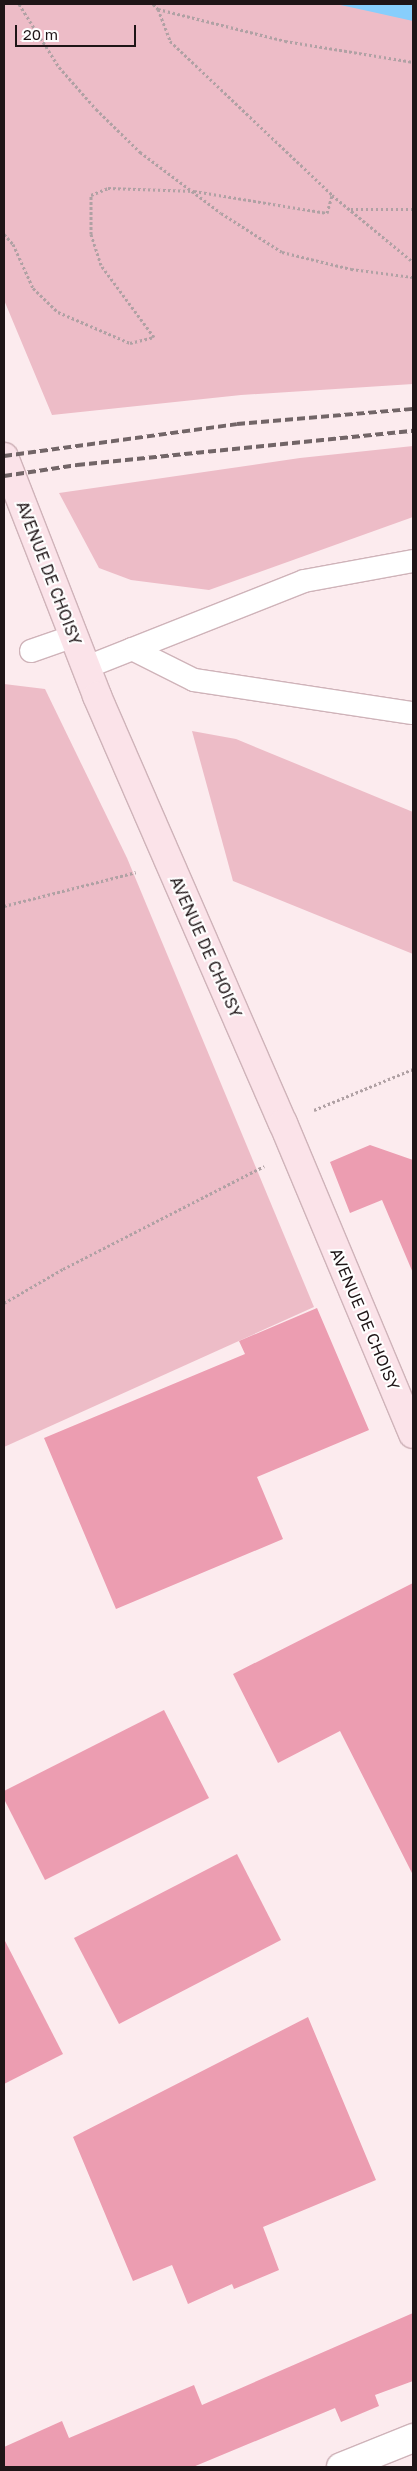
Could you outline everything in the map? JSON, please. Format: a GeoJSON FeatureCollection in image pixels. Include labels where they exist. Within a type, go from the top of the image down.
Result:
{"type":"FeatureCollection","features":[{"type":"Feature","properties":{"kind":"main road","name":"AVENUE DE CHOISY"},"geometry":{"type":"LineString","coordinates":[[4,457],[74,636],[168,862],[283,1123],[413,1434]]}},
{"type":"Feature","properties":{"kind":"street"},"geometry":{"type":"LineString","coordinates":[[341,2467],[413,2438]]}},
{"type":"Feature","properties":{"kind":"lane"},"geometry":{"type":"LineString","coordinates":[[87,667],[304,581],[413,561]]}},
{"type":"Feature","properties":{"kind":"lane"},"geometry":{"type":"LineString","coordinates":[[31,650],[74,636]]}},
{"type":"Feature","properties":{"kind":"lane"},"geometry":{"type":"LineString","coordinates":[[132,649],[194,680],[413,713]]}},
{"type":"Feature","properties":{"kind":"path"},"geometry":{"type":"LineString","coordinates":[[19,4],[59,67],[96,109],[140,152],[228,218],[282,252],[352,269],[413,277]]}},
{"type":"Feature","properties":{"kind":"path"},"geometry":{"type":"LineString","coordinates":[[153,4],[158,9],[170,41],[332,195],[413,262]]}},
{"type":"Feature","properties":{"kind":"path"},"geometry":{"type":"LineString","coordinates":[[158,9],[285,41],[413,62]]}},
{"type":"Feature","properties":{"kind":"path"},"geometry":{"type":"LineString","coordinates":[[4,234],[12,244],[33,288],[58,312],[117,340],[141,342],[154,337],[101,265],[91,234],[91,196],[108,188],[194,191],[327,213],[332,195]]}},
{"type":"Feature","properties":{"kind":"path"},"geometry":{"type":"LineString","coordinates":[[350,209],[413,209]]}},
{"type":"Feature","properties":{"kind":"path"},"geometry":{"type":"LineString","coordinates":[[4,906],[82,888],[168,862]]}},
{"type":"Feature","properties":{"kind":"path"},"geometry":{"type":"LineString","coordinates":[[283,1123],[413,1068]]}},
{"type":"Feature","properties":{"kind":"path"},"geometry":{"type":"LineString","coordinates":[[4,1303],[63,1269],[267,1165],[263,1158]]}},
{"type":"Feature","properties":{"kind":"shaded area"},"geometry":{"type":"Polygon","coordinates":[[[4,4],[413,4],[413,384],[241,395],[52,415],[4,300],[4,4]]]}},
{"type":"Feature","properties":{"kind":"shaded area"},"geometry":{"type":"Polygon","coordinates":[[[413,446],[413,517],[209,590],[131,580],[99,568],[59,493],[300,458],[413,446]]]}},
{"type":"Feature","properties":{"kind":"shaded area"},"geometry":{"type":"Polygon","coordinates":[[[4,684],[45,689],[127,858],[314,1307],[4,1447],[4,684]]]}},
{"type":"Feature","properties":{"kind":"shaded area"},"geometry":{"type":"Polygon","coordinates":[[[192,731],[236,739],[413,812],[413,954],[233,881],[192,731]]]}},
{"type":"Feature","properties":{"kind":"water"},"geometry":{"type":"Polygon","coordinates":[[[336,4],[413,4],[413,21],[368,11],[336,4]]]}},
{"type":"Feature","properties":{"kind":"building"},"geometry":{"type":"Polygon","coordinates":[[[370,1145],[413,1160],[413,1273],[382,1200],[350,1213],[330,1162],[370,1145]]]}},
{"type":"Feature","properties":{"kind":"building"},"geometry":{"type":"Polygon","coordinates":[[[317,1308],[369,1430],[257,1477],[283,1539],[116,1609],[44,1438],[245,1354],[239,1341],[317,1308]]]}},
{"type":"Feature","properties":{"kind":"building"},"geometry":{"type":"Polygon","coordinates":[[[413,1583],[413,1875],[340,1731],[278,1763],[233,1674],[413,1583]]]}},
{"type":"Feature","properties":{"kind":"building"},"geometry":{"type":"Polygon","coordinates":[[[164,1710],[209,1798],[45,1880],[4,1799],[4,1791],[164,1710]]]}},
{"type":"Feature","properties":{"kind":"building"},"geometry":{"type":"Polygon","coordinates":[[[237,1854],[281,1940],[119,2024],[74,1938],[237,1854]]]}},
{"type":"Feature","properties":{"kind":"building"},"geometry":{"type":"Polygon","coordinates":[[[4,1939],[63,2054],[4,2084],[4,1939]]]}},
{"type":"Feature","properties":{"kind":"building"},"geometry":{"type":"Polygon","coordinates":[[[308,2017],[376,2180],[263,2227],[279,2270],[234,2289],[232,2284],[188,2304],[172,2265],[133,2281],[73,2137],[308,2017]]]}},
{"type":"Feature","properties":{"kind":"building"},"geometry":{"type":"Polygon","coordinates":[[[413,2313],[413,2381],[375,2395],[379,2406],[341,2422],[335,2408],[193,2467],[4,2467],[4,2447],[62,2421],[69,2438],[194,2385],[202,2405],[413,2313]]]}},
{"type":"Feature","properties":{"kind":"railway"},"geometry":{"type":"LineString","coordinates":[[4,456],[237,424],[413,409]]}},
{"type":"Feature","properties":{"kind":"railway"},"geometry":{"type":"LineString","coordinates":[[4,476],[77,465],[413,431]]}}]}
